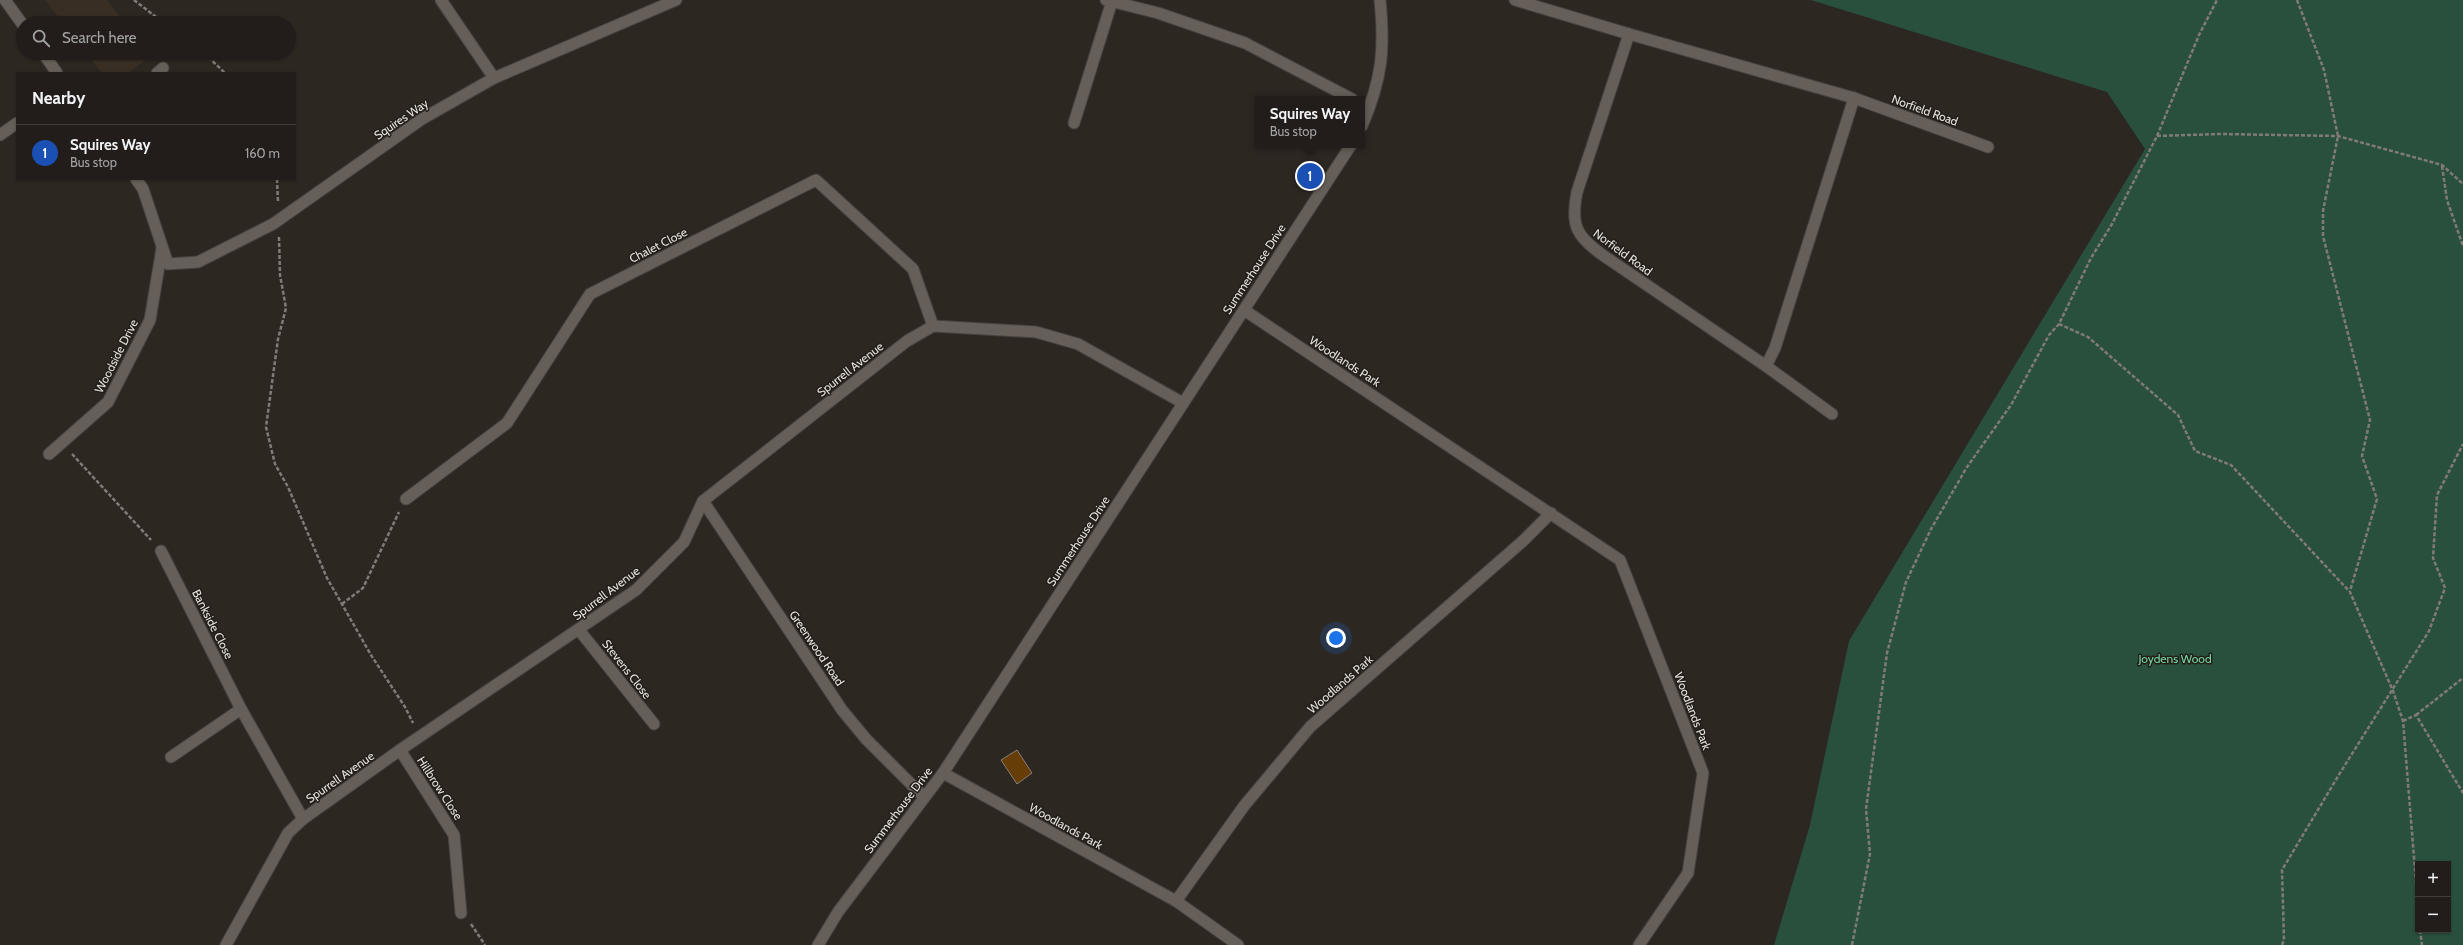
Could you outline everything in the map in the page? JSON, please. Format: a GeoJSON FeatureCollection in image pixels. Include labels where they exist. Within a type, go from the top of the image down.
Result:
{"type":"FeatureCollection","features":[{"type":"Feature","properties":{"kind":"street"},"geometry":{"type":"LineString","coordinates":[[5,0],[17,16]]}},
{"type":"Feature","properties":{"kind":"street"},"geometry":{"type":"LineString","coordinates":[[441,0],[494,78]]}},
{"type":"Feature","properties":{"kind":"street","name":"Squires Way"},"geometry":{"type":"LineString","coordinates":[[162,247],[168,264],[198,262],[278,220],[422,119],[494,78],[676,0]]}},
{"type":"Feature","properties":{"kind":"street"},"geometry":{"type":"LineString","coordinates":[[1074,123],[1109,0],[1158,14],[1245,43],[1346,96]]}},
{"type":"Feature","properties":{"kind":"street"},"geometry":{"type":"LineString","coordinates":[[1366,106],[1382,63],[1382,25],[1380,0]]}},
{"type":"Feature","properties":{"kind":"street","name":"Norfield Road"},"geometry":{"type":"LineString","coordinates":[[1515,0],[1854,98],[1988,147]]}},
{"type":"Feature","properties":{"kind":"street","name":"Norfield Road"},"geometry":{"type":"LineString","coordinates":[[1629,34],[1577,192],[1574,208],[1576,228],[1587,244],[1766,366],[1832,414]]}},
{"type":"Feature","properties":{"kind":"street"},"geometry":{"type":"LineString","coordinates":[[48,60],[56,72]]}},
{"type":"Feature","properties":{"kind":"street"},"geometry":{"type":"LineString","coordinates":[[1766,366],[1775,348],[1854,98]]}},
{"type":"Feature","properties":{"kind":"street"},"geometry":{"type":"LineString","coordinates":[[0,135],[16,124]]}},
{"type":"Feature","properties":{"kind":"street","name":"Summerhouse Drive"},"geometry":{"type":"LineString","coordinates":[[818,945],[838,912],[943,773],[1349,148]]}},
{"type":"Feature","properties":{"kind":"street","name":"Woodside Drive"},"geometry":{"type":"LineString","coordinates":[[49,454],[108,402],[150,320],[162,247],[143,190],[137,180]]}},
{"type":"Feature","properties":{"kind":"street","name":"Chalet Close"},"geometry":{"type":"LineString","coordinates":[[406,499],[507,423],[590,294],[816,180],[913,268],[933,326]]}},
{"type":"Feature","properties":{"kind":"street","name":"Woodlands Park"},"geometry":{"type":"LineString","coordinates":[[1244,310],[1552,513],[1620,560],[1703,773],[1688,873],[1639,945]]}},
{"type":"Feature","properties":{"kind":"street"},"geometry":{"type":"LineString","coordinates":[[933,326],[1036,332],[1078,344],[1183,404]]}},
{"type":"Feature","properties":{"kind":"street","name":"Spurrell Avenue"},"geometry":{"type":"LineString","coordinates":[[226,945],[288,833],[303,819],[400,750],[636,590],[684,542],[703,501],[908,341],[933,326]]}},
{"type":"Feature","properties":{"kind":"street","name":"Greenwood Road"},"geometry":{"type":"LineString","coordinates":[[703,501],[842,710],[866,740],[924,797]]}},
{"type":"Feature","properties":{"kind":"street","name":"Woodlands Park"},"geometry":{"type":"LineString","coordinates":[[1176,901],[1244,806],[1310,727],[1523,542],[1552,513]]}},
{"type":"Feature","properties":{"kind":"street","name":"Bankside Close"},"geometry":{"type":"LineString","coordinates":[[161,550],[241,709],[303,819]]}},
{"type":"Feature","properties":{"kind":"street","name":"Stevens Close"},"geometry":{"type":"LineString","coordinates":[[579,630],[654,724]]}},
{"type":"Feature","properties":{"kind":"street"},"geometry":{"type":"LineString","coordinates":[[171,757],[241,709]]}},
{"type":"Feature","properties":{"kind":"street","name":"Hillbrow Close"},"geometry":{"type":"LineString","coordinates":[[400,750],[454,835],[461,913]]}},
{"type":"Feature","properties":{"kind":"street","name":"Woodlands Park"},"geometry":{"type":"LineString","coordinates":[[943,773],[1176,901],[1238,945]]}},
{"type":"Feature","properties":{"kind":"path"},"geometry":{"type":"LineString","coordinates":[[134,0],[155,16]]}},
{"type":"Feature","properties":{"kind":"path"},"geometry":{"type":"LineString","coordinates":[[1852,945],[1870,854],[1866,809],[1887,653],[1906,582],[1930,529],[1967,467],[2011,405],[2049,335],[2060,324],[2091,258],[2112,224],[2157,136],[2199,35],[2217,0]]}},
{"type":"Feature","properties":{"kind":"path"},"geometry":{"type":"LineString","coordinates":[[2297,0],[2324,70],[2338,136],[2323,211],[2323,236],[2370,420],[2362,456],[2377,499],[2350,592]]}},
{"type":"Feature","properties":{"kind":"path"},"geometry":{"type":"LineString","coordinates":[[211,60],[224,72]]}},
{"type":"Feature","properties":{"kind":"path"},"geometry":{"type":"LineString","coordinates":[[2157,136],[2227,134],[2338,136],[2442,165],[2463,184]]}},
{"type":"Feature","properties":{"kind":"path"},"geometry":{"type":"LineString","coordinates":[[2442,165],[2447,200],[2463,246]]}},
{"type":"Feature","properties":{"kind":"path"},"geometry":{"type":"LineString","coordinates":[[277,180],[280,275],[286,308],[278,339],[266,427],[275,464],[288,487],[327,578],[370,655],[405,707],[420,737]]}},
{"type":"Feature","properties":{"kind":"path"},"geometry":{"type":"LineString","coordinates":[[2060,324],[2088,337],[2178,415],[2196,451],[2232,465],[2350,592],[2393,691],[2404,721],[2417,897]]}},
{"type":"Feature","properties":{"kind":"path"},"geometry":{"type":"LineString","coordinates":[[62,443],[161,550]]}},
{"type":"Feature","properties":{"kind":"path"},"geometry":{"type":"LineString","coordinates":[[2282,945],[2284,940],[2282,870],[2340,772],[2393,691],[2429,631],[2445,588],[2433,558],[2437,495],[2463,444]]}},
{"type":"Feature","properties":{"kind":"path"},"geometry":{"type":"LineString","coordinates":[[342,604],[362,588],[406,499]]}},
{"type":"Feature","properties":{"kind":"path"},"geometry":{"type":"LineString","coordinates":[[2404,721],[2416,715],[2463,678]]}},
{"type":"Feature","properties":{"kind":"path"},"geometry":{"type":"LineString","coordinates":[[2416,715],[2463,793]]}},
{"type":"Feature","properties":{"kind":"path"},"geometry":{"type":"LineString","coordinates":[[461,913],[474,926],[485,945]]}},
{"type":"Feature","properties":{"kind":"path"},"geometry":{"type":"LineString","coordinates":[[2420,933],[2422,945]]}},
{"type":"Feature","properties":{"kind":"shaded area"},"geometry":{"type":"Polygon","coordinates":[[[45,0],[107,0],[120,16],[58,16],[45,0]]]}},
{"type":"Feature","properties":{"kind":"shaded area"},"geometry":{"type":"Polygon","coordinates":[[[92,60],[146,60],[129,72],[101,72],[92,60]]]}},
{"type":"Feature","properties":{"kind":"green space","name":"Joydens Wood"},"geometry":{"type":"Polygon","coordinates":[[[1811,0],[2463,0],[2463,945],[1774,945],[1810,825],[1849,641],[2145,149],[2107,92],[1811,0]]]}},
{"type":"Feature","properties":{"kind":"building"},"geometry":{"type":"Polygon","coordinates":[[[1017,750],[1032,773],[1017,784],[1001,760],[1017,750]]]}},
{"type":"Feature","properties":{"kind":"place","name":"Squires Way"},"geometry":{"type":"Point","coordinates":[1310,176]}}]}
